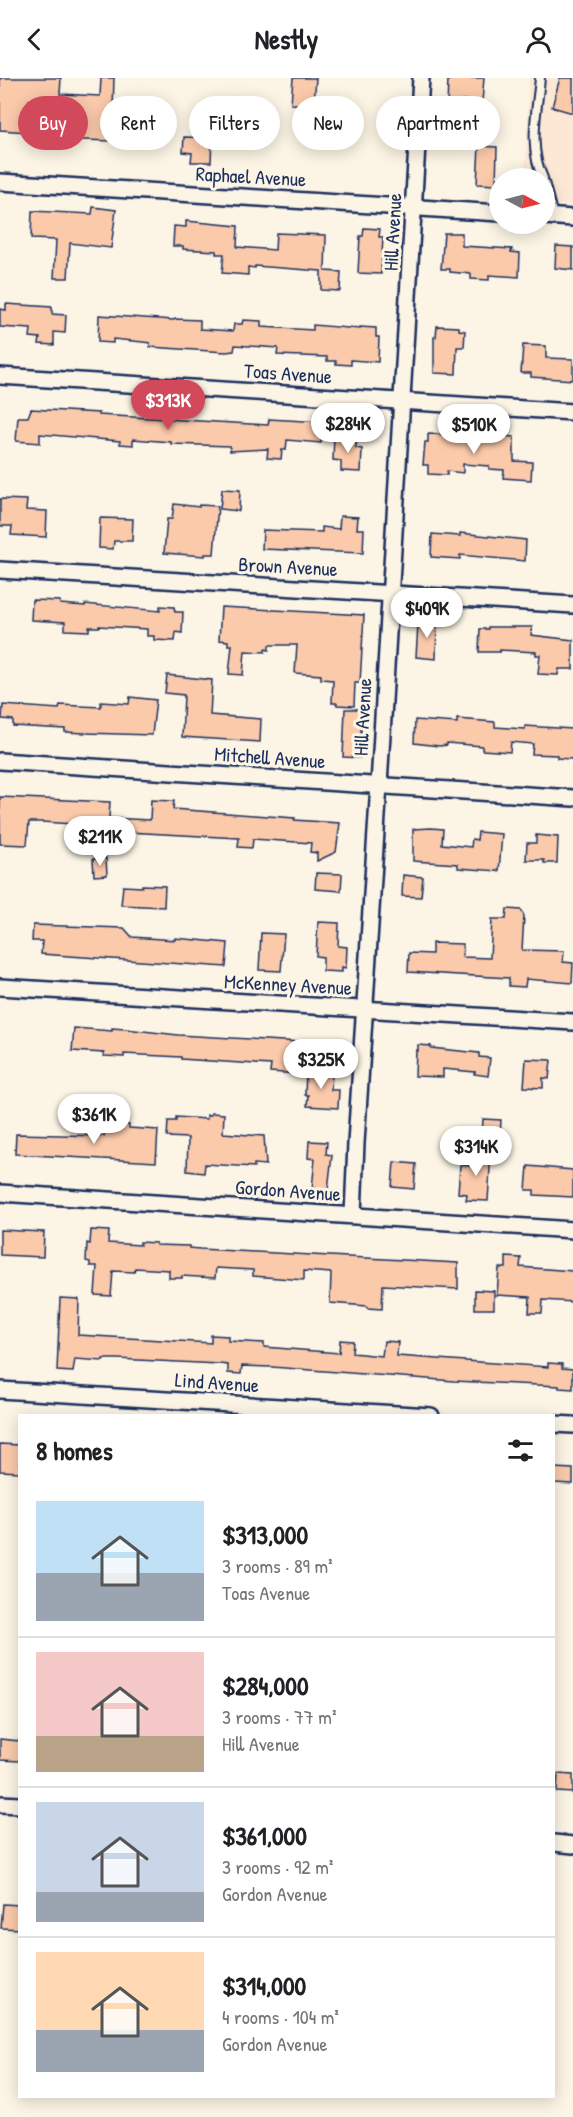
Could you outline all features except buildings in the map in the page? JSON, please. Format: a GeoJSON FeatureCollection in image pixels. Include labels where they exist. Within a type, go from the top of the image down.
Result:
{"type":"FeatureCollection","features":[{"type":"Feature","properties":{"kind":"street","name":"Hill Avenue"},"geometry":{"type":"LineString","coordinates":[[353,1215],[421,78]]}},
{"type":"Feature","properties":{"kind":"street","name":"Raphael Avenue"},"geometry":{"type":"LineString","coordinates":[[0,182],[489,212]]}},
{"type":"Feature","properties":{"kind":"street"},"geometry":{"type":"LineString","coordinates":[[555,216],[573,218]]}},
{"type":"Feature","properties":{"kind":"street","name":"Toas Avenue"},"geometry":{"type":"LineString","coordinates":[[0,376],[573,412]]}},
{"type":"Feature","properties":{"kind":"street","name":"Brown Avenue"},"geometry":{"type":"LineString","coordinates":[[0,570],[573,605]]}},
{"type":"Feature","properties":{"kind":"street","name":"Mitchell Avenue"},"geometry":{"type":"LineString","coordinates":[[0,761],[573,798]]}},
{"type":"Feature","properties":{"kind":"street","name":"McKenney Avenue"},"geometry":{"type":"LineString","coordinates":[[0,987],[573,1022]]}},
{"type":"Feature","properties":{"kind":"street","name":"Gordon Avenue"},"geometry":{"type":"LineString","coordinates":[[0,1193],[573,1230]]}},
{"type":"Feature","properties":{"kind":"street","name":"Lind Avenue"},"geometry":{"type":"LineString","coordinates":[[0,1390],[399,1414]]}},
{"type":"Feature","properties":{"kind":"street"},"geometry":{"type":"LineString","coordinates":[[555,1424],[573,1425]]}},
{"type":"Feature","properties":{"kind":"street"},"geometry":{"type":"LineString","coordinates":[[0,1804],[18,1805]]}},
{"type":"Feature","properties":{"kind":"street"},"geometry":{"type":"LineString","coordinates":[[555,1844],[573,1845]]}},
{"type":"Feature","properties":{"kind":"lane"},"geometry":{"type":"LineString","coordinates":[[538,168],[535,133],[540,78]]}},
{"type":"Feature","properties":{"kind":"shaded area"},"geometry":{"type":"Polygon","coordinates":[[[529,78],[573,78],[573,205],[555,203],[555,168],[525,168],[529,78]]]}}]}
